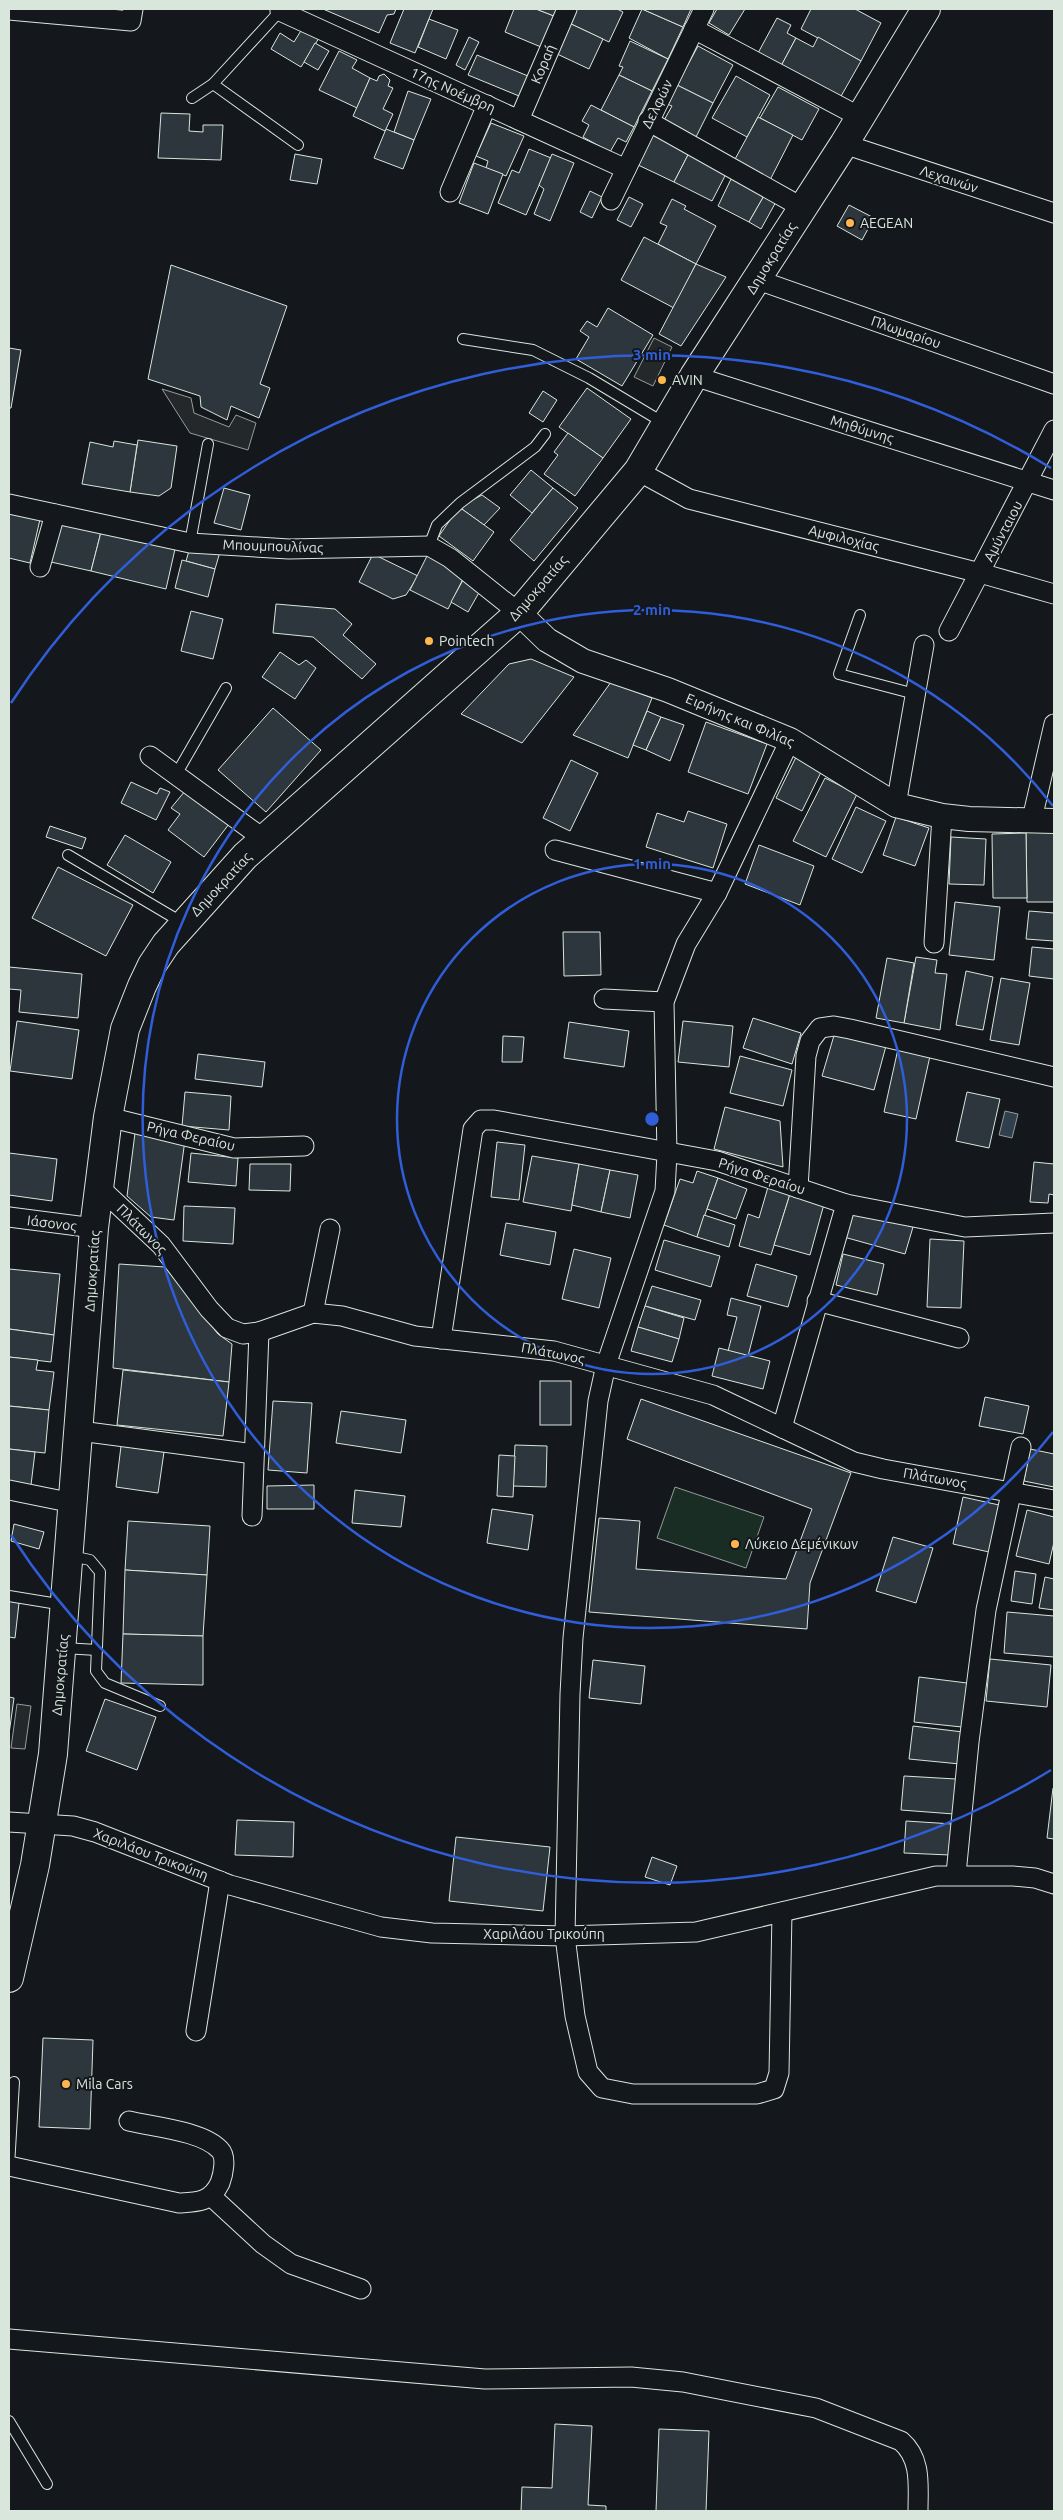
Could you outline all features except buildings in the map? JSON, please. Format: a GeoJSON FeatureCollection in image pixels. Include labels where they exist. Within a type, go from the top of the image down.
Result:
{"type":"FeatureCollection","features":[{"type":"Feature","properties":{"kind":"main road","name":"Δημοκρατίας"},"geometry":{"type":"LineString","coordinates":[[9,1978],[26,1910],[43,1824],[53,1754],[98,1186],[108,1116],[125,1029],[142,986],[152,965],[184,924],[264,839],[519,613],[638,471],[694,376],[758,280],[844,144],[926,9]]}},
{"type":"Feature","properties":{"kind":"street"},"geometry":{"type":"LineString","coordinates":[[9,10],[131,22],[133,9]]}},
{"type":"Feature","properties":{"kind":"street","name":"Κοραή"},"geometry":{"type":"LineString","coordinates":[[519,120],[567,9]]}},
{"type":"Feature","properties":{"kind":"street","name":"Δελφών"},"geometry":{"type":"LineString","coordinates":[[611,200],[704,9]]}},
{"type":"Feature","properties":{"kind":"street","name":"17ης Νοέμβρη"},"geometry":{"type":"LineString","coordinates":[[280,11],[626,169]]}},
{"type":"Feature","properties":{"kind":"street"},"geometry":{"type":"LineString","coordinates":[[694,29],[860,116]]}},
{"type":"Feature","properties":{"kind":"street"},"geometry":{"type":"LineString","coordinates":[[450,192],[487,105]]}},
{"type":"Feature","properties":{"kind":"street"},"geometry":{"type":"LineString","coordinates":[[648,122],[803,208]]}},
{"type":"Feature","properties":{"kind":"street","name":"Λεχαινών"},"geometry":{"type":"LineString","coordinates":[[844,144],[1054,213]]}},
{"type":"Feature","properties":{"kind":"street","name":"Πλωμαρίου"},"geometry":{"type":"LineString","coordinates":[[758,280],[1054,384]]}},
{"type":"Feature","properties":{"kind":"street","name":"Μηθύμνης"},"geometry":{"type":"LineString","coordinates":[[694,376],[1054,490]]}},
{"type":"Feature","properties":{"kind":"street","name":"Αμύνταιου"},"geometry":{"type":"LineString","coordinates":[[949,631],[1054,430]]}},
{"type":"Feature","properties":{"kind":"street","name":"Αμφιλοχίας"},"geometry":{"type":"LineString","coordinates":[[638,471],[689,499],[980,573],[1054,594]]}},
{"type":"Feature","properties":{"kind":"street","name":"Μπουμπουλίνας"},"geometry":{"type":"LineString","coordinates":[[9,504],[190,543],[289,549],[429,546]]}},
{"type":"Feature","properties":{"kind":"street"},"geometry":{"type":"LineString","coordinates":[[40,567],[55,514]]}},
{"type":"Feature","properties":{"kind":"street"},"geometry":{"type":"LineString","coordinates":[[429,546],[450,558],[519,613]]}},
{"type":"Feature","properties":{"kind":"street","name":"Ειρήνης και Φιλίας"},"geometry":{"type":"LineString","coordinates":[[519,613],[547,640],[583,661],[668,690],[790,740],[896,805],[942,816],[969,819],[1043,820]]}},
{"type":"Feature","properties":{"kind":"street"},"geometry":{"type":"LineString","coordinates":[[896,805],[924,645]]}},
{"type":"Feature","properties":{"kind":"street"},"geometry":{"type":"LineString","coordinates":[[1043,820],[1054,724]]}},
{"type":"Feature","properties":{"kind":"street"},"geometry":{"type":"LineString","coordinates":[[782,1912],[778,2082],[774,2089],[757,2094],[633,2094],[602,2088],[588,2072],[575,2016],[565,1936],[573,1638],[598,1401],[606,1365],[665,1191],[667,1154],[664,1002],[686,944],[717,893],[790,740]]}},
{"type":"Feature","properties":{"kind":"street"},"geometry":{"type":"LineString","coordinates":[[150,756],[177,773],[264,839]]}},
{"type":"Feature","properties":{"kind":"street"},"geometry":{"type":"LineString","coordinates":[[934,943],[942,816]]}},
{"type":"Feature","properties":{"kind":"street"},"geometry":{"type":"LineString","coordinates":[[554,850],[717,893]]}},
{"type":"Feature","properties":{"kind":"street"},"geometry":{"type":"LineString","coordinates":[[604,999],[664,1002]]}},
{"type":"Feature","properties":{"kind":"street"},"geometry":{"type":"LineString","coordinates":[[798,1188],[806,1056],[810,1040],[820,1028],[834,1026],[850,1029],[1054,1077]]}},
{"type":"Feature","properties":{"kind":"street","name":"Ρήγα Φεραίου"},"geometry":{"type":"LineString","coordinates":[[108,1116],[234,1148],[304,1146]]}},
{"type":"Feature","properties":{"kind":"street","name":"Ρήγα Φεραίου"},"geometry":{"type":"LineString","coordinates":[[441,1339],[473,1128],[481,1120],[494,1120],[667,1154],[717,1161],[846,1204],[965,1227],[1054,1223]]}},
{"type":"Feature","properties":{"kind":"street","name":"Πλάτωνος"},"geometry":{"type":"LineString","coordinates":[[98,1186],[161,1245],[209,1309],[227,1328],[243,1334],[259,1332],[313,1313],[342,1316],[415,1336],[529,1348],[606,1365],[713,1395],[854,1462],[1054,1500]]}},
{"type":"Feature","properties":{"kind":"street"},"geometry":{"type":"LineString","coordinates":[[782,1428],[846,1204]]}},
{"type":"Feature","properties":{"kind":"street","name":"Ιάσονος"},"geometry":{"type":"LineString","coordinates":[[9,1218],[94,1228]]}},
{"type":"Feature","properties":{"kind":"street"},"geometry":{"type":"LineString","coordinates":[[313,1313],[330,1229]]}},
{"type":"Feature","properties":{"kind":"street"},"geometry":{"type":"LineString","coordinates":[[817,1301],[959,1338]]}},
{"type":"Feature","properties":{"kind":"street"},"geometry":{"type":"LineString","coordinates":[[252,1516],[259,1332]]}},
{"type":"Feature","properties":{"kind":"street"},"geometry":{"type":"LineString","coordinates":[[80,1431],[254,1454]]}},
{"type":"Feature","properties":{"kind":"street"},"geometry":{"type":"LineString","coordinates":[[956,1874],[969,1742],[986,1610],[1013,1492],[1021,1447]]}},
{"type":"Feature","properties":{"kind":"street"},"geometry":{"type":"LineString","coordinates":[[9,1490],[73,1503]]}},
{"type":"Feature","properties":{"kind":"street","name":"Χαριλάου Τρικούπη"},"geometry":{"type":"LineString","coordinates":[[9,1822],[73,1826],[95,1832],[220,1881],[332,1915],[381,1927],[432,1933],[565,1936],[696,1932],[914,1880],[956,1874],[1035,1878],[1054,1884]]}},
{"type":"Feature","properties":{"kind":"street"},"geometry":{"type":"LineString","coordinates":[[196,2031],[220,1881]]}},
{"type":"Feature","properties":{"kind":"street"},"geometry":{"type":"LineString","coordinates":[[9,2166],[179,2203],[200,2202],[212,2197],[220,2182],[224,2162],[221,2151],[206,2140],[197,2137],[129,2121]]}},
{"type":"Feature","properties":{"kind":"street"},"geometry":{"type":"LineString","coordinates":[[212,2197],[263,2244],[291,2264],[361,2289]]}},
{"type":"Feature","properties":{"kind":"street"},"geometry":{"type":"LineString","coordinates":[[9,2339],[485,2379],[631,2377],[712,2385],[816,2408],[901,2440],[909,2447],[915,2458],[918,2511]]}},
{"type":"Feature","properties":{"kind":"lane"},"geometry":{"type":"LineString","coordinates":[[192,98],[213,84],[280,11]]}},
{"type":"Feature","properties":{"kind":"lane"},"geometry":{"type":"LineString","coordinates":[[213,84],[298,145]]}},
{"type":"Feature","properties":{"kind":"lane"},"geometry":{"type":"LineString","coordinates":[[463,340],[533,350],[589,378],[666,424]]}},
{"type":"Feature","properties":{"kind":"lane"},"geometry":{"type":"LineString","coordinates":[[429,546],[437,525],[454,508],[535,447],[545,434]]}},
{"type":"Feature","properties":{"kind":"lane"},"geometry":{"type":"LineString","coordinates":[[190,543],[208,444]]}},
{"type":"Feature","properties":{"kind":"lane"},"geometry":{"type":"LineString","coordinates":[[860,615],[839,674],[915,694]]}},
{"type":"Feature","properties":{"kind":"lane"},"geometry":{"type":"LineString","coordinates":[[177,773],[226,688]]}},
{"type":"Feature","properties":{"kind":"lane"},"geometry":{"type":"LineString","coordinates":[[68,855],[184,924]]}},
{"type":"Feature","properties":{"kind":"lane"},"geometry":{"type":"LineString","coordinates":[[70,1556],[90,1560],[100,1572],[96,1671],[105,1683],[160,1706]]}},
{"type":"Feature","properties":{"kind":"lane"},"geometry":{"type":"LineString","coordinates":[[9,1596],[65,1605]]}},
{"type":"Feature","properties":{"kind":"lane"},"geometry":{"type":"LineString","coordinates":[[62,1648],[97,1650]]}},
{"type":"Feature","properties":{"kind":"lane"},"geometry":{"type":"LineString","coordinates":[[9,2166],[14,2082]]}},
{"type":"Feature","properties":{"kind":"lane"},"geometry":{"type":"LineString","coordinates":[[9,2421],[47,2484]]}},
{"type":"Feature","properties":{"kind":"green space"},"geometry":{"type":"Polygon","coordinates":[[[675,1487],[764,1517],[746,1568],[657,1538],[675,1487]]]}},
{"type":"Feature","properties":{"kind":"shaded area"},"geometry":{"type":"Polygon","coordinates":[[[654,338],[672,347],[653,386],[634,377],[654,338]]]}},
{"type":"Feature","properties":{"kind":"shaded area"},"geometry":{"type":"Polygon","coordinates":[[[162,389],[191,398],[194,413],[229,427],[236,415],[256,423],[248,450],[190,433],[162,389]]]}},
{"type":"Feature","properties":{"kind":"shaded area"},"geometry":{"type":"Polygon","coordinates":[[[17,1704],[31,1706],[25,1749],[11,1748],[17,1704]]]}},
{"type":"Feature","properties":{"kind":"water"},"geometry":{"type":"Polygon","coordinates":[[[1005,1111],[1018,1114],[1012,1138],[999,1135],[1005,1111]]]}},
{"type":"Feature","properties":{"kind":"place","name":"AEGEAN"},"geometry":{"type":"Point","coordinates":[850,223]}},
{"type":"Feature","properties":{"kind":"place","name":"AVIN"},"geometry":{"type":"Point","coordinates":[662,380]}},
{"type":"Feature","properties":{"kind":"place","name":"Pointech"},"geometry":{"type":"Point","coordinates":[429,641]}},
{"type":"Feature","properties":{"kind":"place","name":"Λύκειο Δεμένικων"},"geometry":{"type":"Point","coordinates":[735,1544]}},
{"type":"Feature","properties":{"kind":"place","name":"Mila Cars"},"geometry":{"type":"Point","coordinates":[66,2084]}}]}
